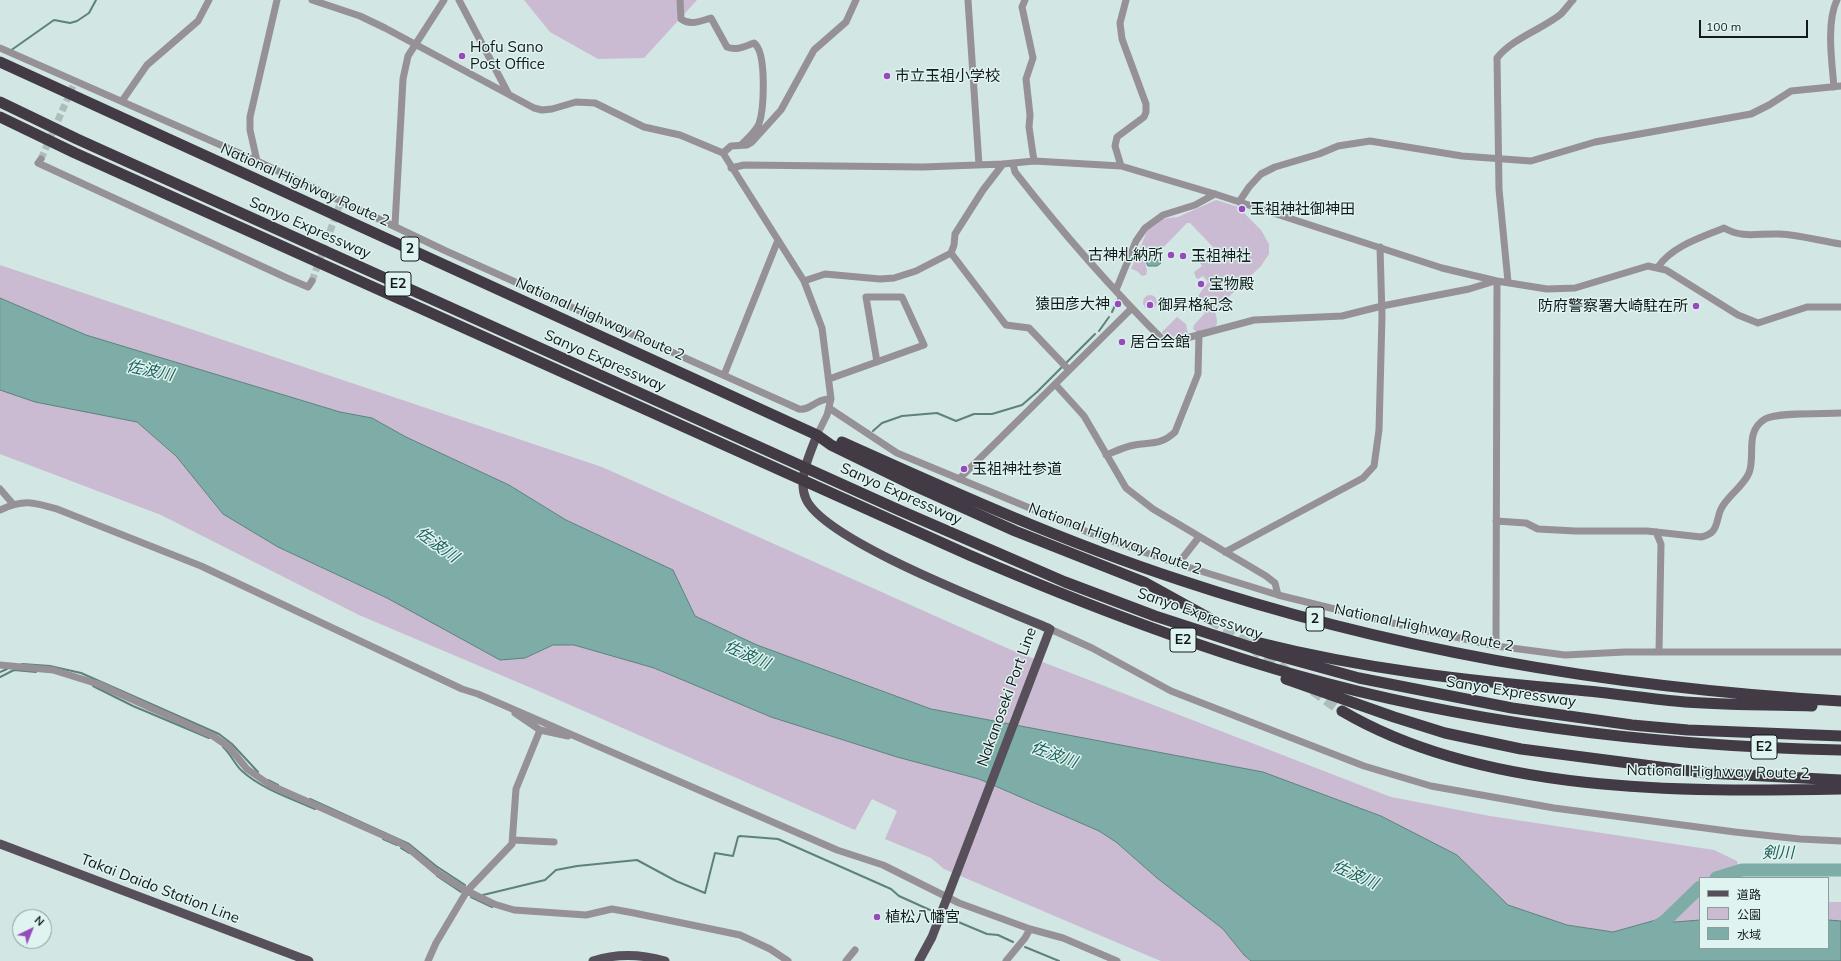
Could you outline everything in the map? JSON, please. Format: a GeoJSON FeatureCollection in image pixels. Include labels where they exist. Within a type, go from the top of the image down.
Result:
{"type":"FeatureCollection","features":[{"type":"Feature","properties":{"kind":"highway","name":"National Highway Route 2"},"geometry":{"type":"LineString","coordinates":[[2,63],[816,435],[831,445],[915,486],[1015,531],[1144,582],[1211,619]]}},
{"type":"Feature","properties":{"kind":"highway","name":"Sanyo Expressway"},"geometry":{"type":"LineString","coordinates":[[1,103],[91,146],[823,476],[985,548],[1155,616],[1257,650],[1359,678],[1446,696],[1569,717],[1632,725],[1688,730],[1841,736]]}},
{"type":"Feature","properties":{"kind":"highway","name":"Sanyo Expressway"},"geometry":{"type":"LineString","coordinates":[[0,117],[75,153],[818,488],[1042,586],[1125,619],[1222,652],[1305,677],[1442,709],[1568,730],[1688,742],[1841,750]]}},
{"type":"Feature","properties":{"kind":"highway","name":"National Highway Route 2"},"geometry":{"type":"LineString","coordinates":[[816,435],[834,439],[1049,533],[1118,559],[1231,596],[1332,624],[1416,645],[1600,678],[1700,690],[1841,701]]}},
{"type":"Feature","properties":{"kind":"highway"},"geometry":{"type":"LineString","coordinates":[[1155,616],[1300,652],[1435,676],[1684,702],[1841,708]]}},
{"type":"Feature","properties":{"kind":"highway"},"geometry":{"type":"LineString","coordinates":[[1222,652],[1248,667],[1394,717],[1446,733],[1488,743],[1572,757],[1677,770],[1841,780]]}},
{"type":"Feature","properties":{"kind":"highway","name":"National Highway Route 2"},"geometry":{"type":"LineString","coordinates":[[1342,711],[1399,740],[1427,751],[1490,768],[1600,783],[1696,789],[1841,789]]}},
{"type":"Feature","properties":{"kind":"main road","name":"Nakanoseki Port Line"},"geometry":{"type":"LineString","coordinates":[[816,435],[804,472],[803,491],[811,508],[824,519],[843,532],[890,559],[926,576],[1050,628],[932,937],[919,961]]}},
{"type":"Feature","properties":{"kind":"main road","name":"Takai Daido Station Line"},"geometry":{"type":"LineString","coordinates":[[0,844],[309,961]]}},
{"type":"Feature","properties":{"kind":"main road"},"geometry":{"type":"LineString","coordinates":[[593,961],[626,955],[665,961]]}},
{"type":"Feature","properties":{"kind":"street"},"geometry":{"type":"LineString","coordinates":[[122,101],[147,65],[198,22],[209,0]]}},
{"type":"Feature","properties":{"kind":"street"},"geometry":{"type":"LineString","coordinates":[[257,160],[250,130],[250,117],[277,0]]}},
{"type":"Feature","properties":{"kind":"street"},"geometry":{"type":"LineString","coordinates":[[312,0],[360,16],[494,88],[508,93],[526,104],[542,110],[576,102],[595,103],[644,127],[680,135],[723,153],[731,168],[804,282],[822,328],[831,399],[829,408],[816,435]]}},
{"type":"Feature","properties":{"kind":"street"},"geometry":{"type":"LineString","coordinates":[[395,225],[403,79],[408,56],[444,0]]}},
{"type":"Feature","properties":{"kind":"street"},"geometry":{"type":"LineString","coordinates":[[459,0],[508,93]]}},
{"type":"Feature","properties":{"kind":"street"},"geometry":{"type":"LineString","coordinates":[[680,0],[681,19],[685,22],[690,23],[711,18],[727,47],[733,49],[754,43],[760,50],[762,58],[759,122],[756,129],[741,145]]}},
{"type":"Feature","properties":{"kind":"street"},"geometry":{"type":"LineString","coordinates":[[723,153],[731,146],[752,142],[781,110],[814,50],[846,22],[856,0]]}},
{"type":"Feature","properties":{"kind":"street"},"geometry":{"type":"LineString","coordinates":[[968,0],[979,165]]}},
{"type":"Feature","properties":{"kind":"street"},"geometry":{"type":"LineString","coordinates":[[1025,0],[1022,7],[1032,58],[1026,79],[1030,114],[1029,127],[1034,161]]}},
{"type":"Feature","properties":{"kind":"street"},"geometry":{"type":"LineString","coordinates":[[1121,166],[1114,146],[1117,137],[1144,117],[1146,112],[1146,104],[1122,39],[1120,23],[1126,0]]}},
{"type":"Feature","properties":{"kind":"street"},"geometry":{"type":"LineString","coordinates":[[1508,282],[1498,159],[1497,58],[1501,52],[1517,41],[1561,14],[1573,0]]}},
{"type":"Feature","properties":{"kind":"street"},"geometry":{"type":"LineString","coordinates":[[1239,202],[1249,187],[1261,174],[1275,167],[1318,154],[1338,146],[1355,142],[1370,141],[1440,153],[1498,159],[1539,159],[1595,142],[1751,114],[1791,91],[1838,87],[1830,50],[1833,13],[1837,0]]}},
{"type":"Feature","properties":{"kind":"street"},"geometry":{"type":"LineString","coordinates":[[0,48],[75,83],[122,101],[257,160],[395,225],[446,251],[799,409],[806,408],[822,399],[831,399]]}},
{"type":"Feature","properties":{"kind":"street"},"geometry":{"type":"LineString","coordinates":[[41,159],[38,163],[287,278],[308,287],[312,281]]}},
{"type":"Feature","properties":{"kind":"street"},"geometry":{"type":"LineString","coordinates":[[731,168],[744,165],[923,167],[1013,164],[1034,161],[1121,166],[1215,194],[1442,268],[1498,281],[1547,289],[1575,288],[1599,282],[1639,267],[1648,266],[1658,267],[1738,315],[1758,323],[1807,307],[1841,307]]}},
{"type":"Feature","properties":{"kind":"street"},"geometry":{"type":"LineString","coordinates":[[804,282],[825,274],[880,279],[894,278],[916,271],[951,253],[954,245],[955,234],[1003,164]]}},
{"type":"Feature","properties":{"kind":"street"},"geometry":{"type":"LineString","coordinates":[[1013,164],[1015,172],[1048,214],[1116,290],[1131,309],[1164,340],[1179,340],[1254,320],[1342,316],[1382,306],[1469,289],[1498,281]]}},
{"type":"Feature","properties":{"kind":"street"},"geometry":{"type":"LineString","coordinates":[[1116,290],[1136,242],[1145,228],[1163,216],[1195,205],[1215,194]]}},
{"type":"Feature","properties":{"kind":"street"},"geometry":{"type":"LineString","coordinates":[[1658,267],[1663,258],[1684,245],[1724,228],[1734,233],[1748,236],[1779,234],[1841,244]]}},
{"type":"Feature","properties":{"kind":"street"},"geometry":{"type":"LineString","coordinates":[[724,375],[778,240]]}},
{"type":"Feature","properties":{"kind":"street"},"geometry":{"type":"LineString","coordinates":[[1226,552],[1363,478],[1374,466],[1381,391],[1382,306],[1380,247]]}},
{"type":"Feature","properties":{"kind":"street"},"geometry":{"type":"LineString","coordinates":[[951,253],[1006,325],[1029,328],[1068,370]]}},
{"type":"Feature","properties":{"kind":"street"},"geometry":{"type":"LineString","coordinates":[[1496,646],[1498,281]]}},
{"type":"Feature","properties":{"kind":"street"},"geometry":{"type":"LineString","coordinates":[[829,378],[877,362],[924,345],[902,297],[866,297],[877,362]]}},
{"type":"Feature","properties":{"kind":"street"},"geometry":{"type":"LineString","coordinates":[[959,479],[1131,309]]}},
{"type":"Feature","properties":{"kind":"street"},"geometry":{"type":"LineString","coordinates":[[1106,455],[1131,445],[1157,443],[1168,438],[1175,432],[1198,374],[1199,334]]}},
{"type":"Feature","properties":{"kind":"street"},"geometry":{"type":"LineString","coordinates":[[1055,384],[1084,416],[1126,488],[1153,509],[1266,576],[1274,583],[1278,595]]}},
{"type":"Feature","properties":{"kind":"street"},"geometry":{"type":"LineString","coordinates":[[829,408],[897,453],[933,470],[948,473],[959,479],[1090,533],[1178,564],[1278,595],[1379,620],[1496,646],[1565,654],[1625,652],[1841,652]]}},
{"type":"Feature","properties":{"kind":"street"},"geometry":{"type":"LineString","coordinates":[[1496,521],[1526,523],[1538,529],[1656,532],[1701,537],[1712,532],[1718,522],[1721,508],[1748,474],[1753,434],[1765,419],[1783,415],[1841,414]]}},
{"type":"Feature","properties":{"kind":"street"},"geometry":{"type":"LineString","coordinates":[[0,489],[14,504]]}},
{"type":"Feature","properties":{"kind":"street"},"geometry":{"type":"LineString","coordinates":[[0,510],[14,504],[34,502],[57,509],[201,566],[462,689],[478,694],[575,735],[837,850],[906,874],[947,898],[1030,929],[1063,938],[1117,961]]}},
{"type":"Feature","properties":{"kind":"street"},"geometry":{"type":"LineString","coordinates":[[1656,532],[1661,544],[1658,652]]}},
{"type":"Feature","properties":{"kind":"street"},"geometry":{"type":"LineString","coordinates":[[1178,564],[1200,537]]}},
{"type":"Feature","properties":{"kind":"street"},"geometry":{"type":"LineString","coordinates":[[1050,628],[1147,676],[1171,691],[1327,753],[1364,766],[1431,786],[1554,808],[1735,832],[1800,839],[1841,841]]}},
{"type":"Feature","properties":{"kind":"street"},"geometry":{"type":"LineString","coordinates":[[0,665],[53,670],[98,684],[213,736],[229,747],[247,770],[256,777],[270,785],[396,841],[407,847],[438,873],[468,891],[494,904],[514,910],[586,915],[612,909],[722,930],[740,935],[770,948],[788,961]]}},
{"type":"Feature","properties":{"kind":"street"},"geometry":{"type":"LineString","coordinates":[[512,709],[516,715],[540,730],[568,736],[575,735]]}},
{"type":"Feature","properties":{"kind":"street"},"geometry":{"type":"LineString","coordinates":[[428,961],[436,943],[468,891],[514,840],[514,802],[516,789],[540,730]]}},
{"type":"Feature","properties":{"kind":"street"},"geometry":{"type":"LineString","coordinates":[[514,840],[554,842]]}},
{"type":"Feature","properties":{"kind":"street"},"geometry":{"type":"LineString","coordinates":[[1006,961],[1025,938],[1030,929]]}},
{"type":"Feature","properties":{"kind":"street"},"geometry":{"type":"LineString","coordinates":[[846,961],[855,950]]}},
{"type":"Feature","properties":{"kind":"green space"},"geometry":{"type":"Polygon","coordinates":[[[524,0],[697,0],[644,58],[598,59],[550,32],[524,0]]]}},
{"type":"Feature","properties":{"kind":"green space"},"geometry":{"type":"Polygon","coordinates":[[[1216,200],[1238,207],[1261,230],[1269,244],[1269,254],[1261,266],[1217,308],[1215,312],[1217,318],[1216,326],[1211,329],[1197,332],[1193,329],[1194,325],[1205,313],[1198,304],[1198,297],[1208,282],[1203,276],[1198,279],[1196,278],[1194,272],[1202,266],[1199,261],[1213,247],[1190,223],[1187,223],[1154,257],[1145,262],[1147,271],[1146,275],[1142,276],[1137,271],[1131,269],[1148,229],[1161,219],[1178,217],[1216,200]]]}},
{"type":"Feature","properties":{"kind":"green space"},"geometry":{"type":"Polygon","coordinates":[[[0,265],[602,467],[1009,649],[1391,797],[1490,816],[1714,850],[1737,861],[1740,877],[1699,877],[1699,920],[1675,922],[1656,920],[1613,932],[1567,925],[1508,905],[1457,855],[1381,816],[1263,772],[931,709],[757,645],[695,616],[673,570],[566,520],[509,485],[406,437],[372,418],[340,412],[86,335],[0,298],[0,265]]]}},
{"type":"Feature","properties":{"kind":"green space"},"geometry":{"type":"Polygon","coordinates":[[[1147,295],[1153,295],[1157,299],[1157,305],[1153,309],[1147,309],[1143,305],[1143,299],[1147,295]]]}},
{"type":"Feature","properties":{"kind":"green space"},"geometry":{"type":"Polygon","coordinates":[[[1177,317],[1186,324],[1188,333],[1177,337],[1163,334],[1162,332],[1177,317]]]}},
{"type":"Feature","properties":{"kind":"green space"},"geometry":{"type":"Polygon","coordinates":[[[0,390],[35,402],[137,422],[176,456],[223,514],[278,547],[387,598],[525,658],[553,645],[574,645],[654,668],[771,717],[897,757],[979,779],[1099,831],[1116,842],[1157,878],[1223,929],[1244,955],[1251,961],[1161,961],[944,869],[931,858],[885,839],[897,811],[872,799],[855,830],[536,690],[359,615],[161,515],[0,454],[0,390]]]}},
{"type":"Feature","properties":{"kind":"green space"},"geometry":{"type":"Polygon","coordinates":[[[1829,902],[1841,902],[1841,921],[1829,920],[1829,902]]]}},
{"type":"Feature","properties":{"kind":"water"},"geometry":{"type":"Polygon","coordinates":[[[1150,259],[1158,260],[1161,263],[1157,266],[1148,266],[1146,262],[1150,259]]]}},
{"type":"Feature","properties":{"kind":"water","name":"佐波川"},"geometry":{"type":"Polygon","coordinates":[[[0,298],[86,335],[340,412],[372,418],[406,437],[509,485],[566,520],[673,570],[695,616],[757,645],[931,709],[1263,772],[1381,816],[1457,855],[1508,905],[1567,925],[1613,932],[1656,920],[1675,922],[1699,920],[1699,949],[1829,949],[1829,920],[1841,921],[1841,961],[1251,961],[1244,955],[1223,929],[1157,878],[1116,842],[1099,831],[979,779],[897,757],[771,717],[654,668],[574,645],[553,645],[525,658],[500,660],[387,598],[278,547],[223,514],[176,456],[137,422],[35,402],[0,390],[0,298]]]}},
{"type":"Feature","properties":{"kind":"waterway"},"geometry":{"type":"LineString","coordinates":[[10,51],[54,20],[70,23],[77,21],[89,13],[96,0]]}},
{"type":"Feature","properties":{"kind":"waterway"},"geometry":{"type":"LineString","coordinates":[[1112,312],[1118,299]]}},
{"type":"Feature","properties":{"kind":"waterway"},"geometry":{"type":"LineString","coordinates":[[1099,331],[1109,317]]}},
{"type":"Feature","properties":{"kind":"waterway"},"geometry":{"type":"LineString","coordinates":[[873,431],[882,423],[902,416],[937,413],[956,421],[974,414],[992,414],[1022,405],[1095,334]]}},
{"type":"Feature","properties":{"kind":"waterway"},"geometry":{"type":"LineString","coordinates":[[22,664],[50,666],[81,673],[219,734],[232,744],[258,772]]}},
{"type":"Feature","properties":{"kind":"waterway"},"geometry":{"type":"LineString","coordinates":[[0,672],[7,669]]}},
{"type":"Feature","properties":{"kind":"waterway"},"geometry":{"type":"LineString","coordinates":[[0,677],[14,670],[36,672]]}},
{"type":"Feature","properties":{"kind":"waterway"},"geometry":{"type":"LineString","coordinates":[[93,686],[133,706],[209,738]]}},
{"type":"Feature","properties":{"kind":"waterway"},"geometry":{"type":"LineString","coordinates":[[223,747],[240,769],[258,783],[277,793],[315,809]]}},
{"type":"Feature","properties":{"kind":"waterway"},"geometry":{"type":"LineString","coordinates":[[268,780],[278,785]]}},
{"type":"Feature","properties":{"kind":"waterway"},"geometry":{"type":"LineString","coordinates":[[310,799],[409,844],[436,866],[465,885]]}},
{"type":"Feature","properties":{"kind":"waterway"},"geometry":{"type":"LineString","coordinates":[[483,895],[545,880],[556,870],[577,866],[637,860],[676,881],[705,893],[715,853],[733,856],[738,837],[740,836],[778,839],[891,889],[899,896],[930,910]]}},
{"type":"Feature","properties":{"kind":"waterway"},"geometry":{"type":"LineString","coordinates":[[383,839],[397,845]]}},
{"type":"Feature","properties":{"kind":"waterway"},"geometry":{"type":"LineString","coordinates":[[401,848],[409,853]]}},
{"type":"Feature","properties":{"kind":"waterway","name":"剣川"},"geometry":{"type":"LineString","coordinates":[[1719,877],[1742,870],[1841,870]]}},
{"type":"Feature","properties":{"kind":"waterway"},"geometry":{"type":"LineString","coordinates":[[437,876],[461,892]]}},
{"type":"Feature","properties":{"kind":"waterway","name":"剣川"},"geometry":{"type":"LineString","coordinates":[[1650,931],[1666,920],[1699,888]]}},
{"type":"Feature","properties":{"kind":"waterway"},"geometry":{"type":"LineString","coordinates":[[471,897],[492,907]]}},
{"type":"Feature","properties":{"kind":"waterway"},"geometry":{"type":"LineString","coordinates":[[956,921],[987,934],[998,935],[1013,942]]}},
{"type":"Feature","properties":{"kind":"waterway"},"geometry":{"type":"LineString","coordinates":[[1025,947],[1059,961]]}},
{"type":"Feature","properties":{"kind":"tunnel"},"geometry":{"type":"LineString","coordinates":[[41,159],[73,86]]}},
{"type":"Feature","properties":{"kind":"tunnel"},"geometry":{"type":"LineString","coordinates":[[312,281],[341,201]]}},
{"type":"Feature","properties":{"kind":"tunnel"},"geometry":{"type":"LineString","coordinates":[[1211,619],[1286,671]]}},
{"type":"Feature","properties":{"kind":"tunnel"},"geometry":{"type":"LineString","coordinates":[[1313,690],[1342,711]]}},
{"type":"Feature","properties":{"kind":"place","name":"Hofu Sano Post Office"},"geometry":{"type":"Point","coordinates":[462,56]}},
{"type":"Feature","properties":{"kind":"place","name":"市立玉祖小学校"},"geometry":{"type":"Point","coordinates":[887,76]}},
{"type":"Feature","properties":{"kind":"place","name":"玉祖神社御神田"},"geometry":{"type":"Point","coordinates":[1242,209]}},
{"type":"Feature","properties":{"kind":"place","name":"古神札納所"},"geometry":{"type":"Point","coordinates":[1171,255]}},
{"type":"Feature","properties":{"kind":"place","name":"玉祖神社"},"geometry":{"type":"Point","coordinates":[1183,256]}},
{"type":"Feature","properties":{"kind":"place","name":"宝物殿"},"geometry":{"type":"Point","coordinates":[1201,284]}},
{"type":"Feature","properties":{"kind":"place","name":"猿田彦大神"},"geometry":{"type":"Point","coordinates":[1118,304]}},
{"type":"Feature","properties":{"kind":"place","name":"御昇格紀念"},"geometry":{"type":"Point","coordinates":[1150,305]}},
{"type":"Feature","properties":{"kind":"place","name":"防府警察署大崎駐在所"},"geometry":{"type":"Point","coordinates":[1696,306]}},
{"type":"Feature","properties":{"kind":"place","name":"居合会館"},"geometry":{"type":"Point","coordinates":[1122,342]}},
{"type":"Feature","properties":{"kind":"place","name":"玉祖神社参道"},"geometry":{"type":"Point","coordinates":[964,469]}},
{"type":"Feature","properties":{"kind":"place","name":"植松八幡宮"},"geometry":{"type":"Point","coordinates":[877,917]}}]}
